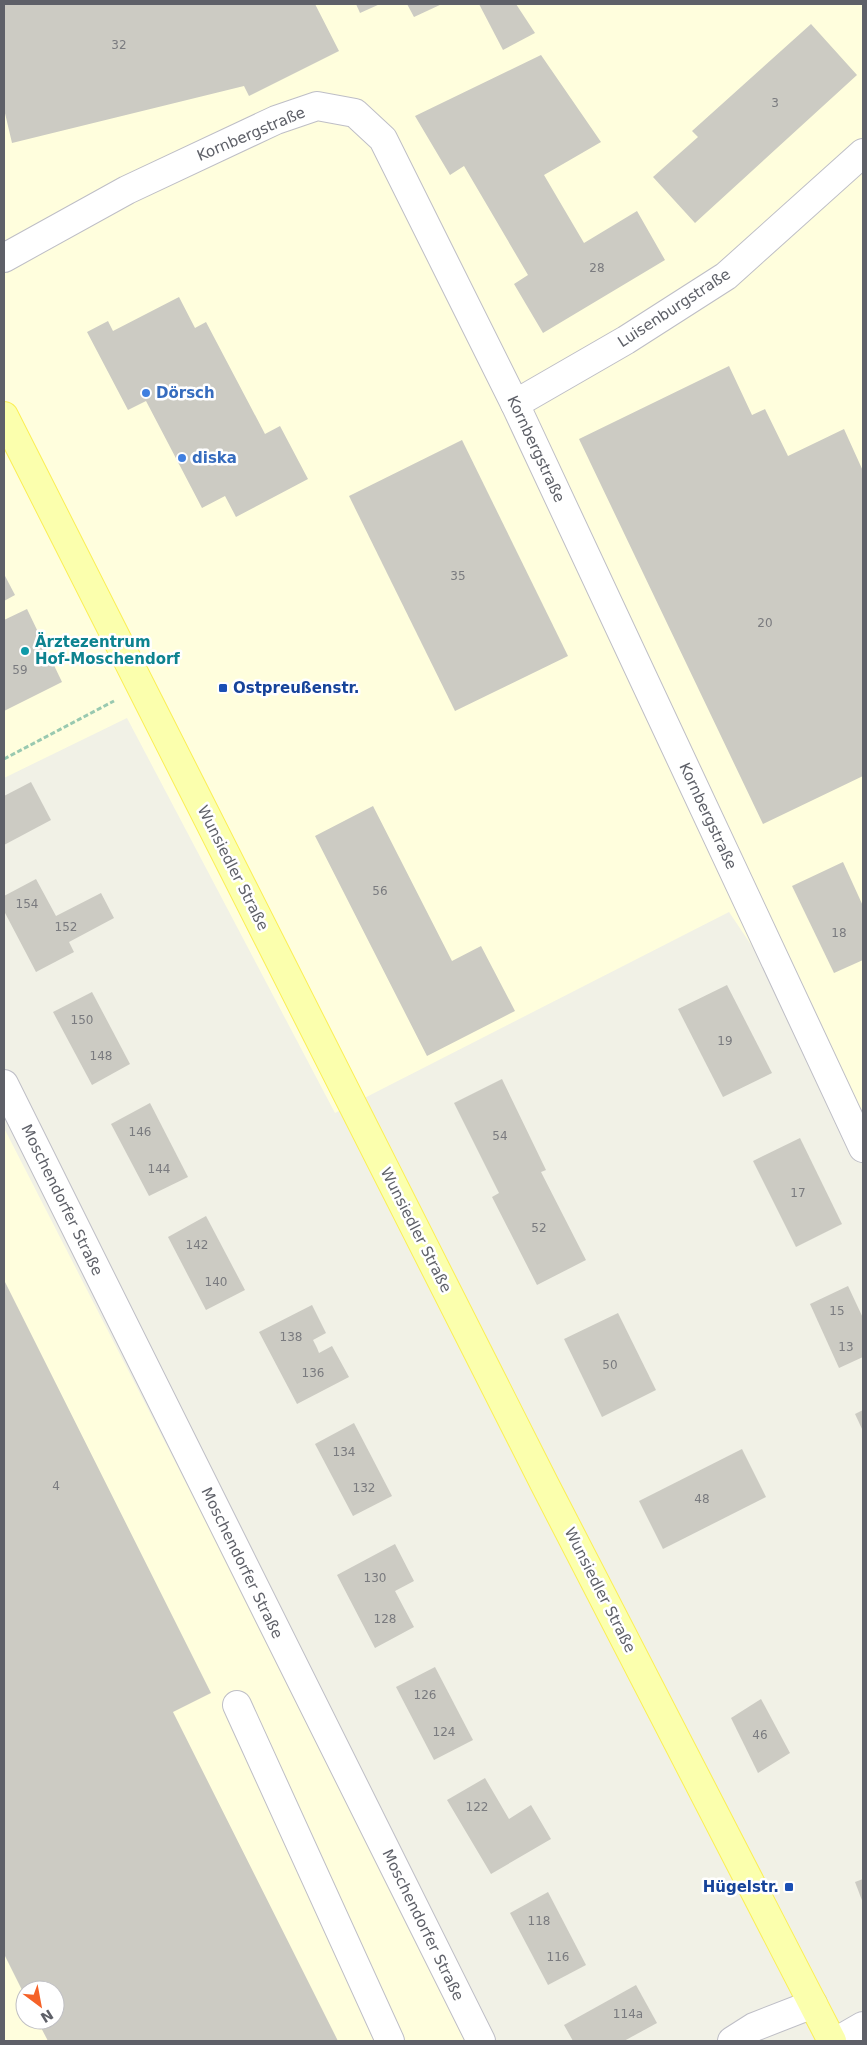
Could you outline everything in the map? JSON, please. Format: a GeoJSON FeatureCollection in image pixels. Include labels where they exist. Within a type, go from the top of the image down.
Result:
{"type":"FeatureCollection","features":[{"type":"Feature","properties":{"kind":"main road","name":"Wunsiedler Straße"},"geometry":{"type":"LineString","coordinates":[[4,416],[544,1483],[832,2041]]}},
{"type":"Feature","properties":{"kind":"street","name":"Kornbergstraße"},"geometry":{"type":"LineString","coordinates":[[4,258],[127,190],[276,120],[318,106],[355,113],[383,139],[515,404],[863,1148]]}},
{"type":"Feature","properties":{"kind":"street","name":"Luisenburgstraße"},"geometry":{"type":"LineString","coordinates":[[515,404],[626,340],[726,276],[863,153]]}},
{"type":"Feature","properties":{"kind":"street","name":"Moschendorfer Straße"},"geometry":{"type":"LineString","coordinates":[[4,1084],[481,2041]]}},
{"type":"Feature","properties":{"kind":"street"},"geometry":{"type":"LineString","coordinates":[[237,1705],[390,2041]]}},
{"type":"Feature","properties":{"kind":"street"},"geometry":{"type":"LineString","coordinates":[[732,2041],[754,2027],[813,2004]]}},
{"type":"Feature","properties":{"kind":"street"},"geometry":{"type":"LineString","coordinates":[[836,2041],[863,2026]]}},
{"type":"Feature","properties":{"kind":"path"},"geometry":{"type":"LineString","coordinates":[[4,759],[141,686]]}},
{"type":"Feature","properties":{"kind":"shaded area"},"geometry":{"type":"Polygon","coordinates":[[[4,4],[863,4],[863,1111],[729,912],[335,1113],[127,718],[4,778],[4,4]]]}},
{"type":"Feature","properties":{"kind":"shaded area"},"geometry":{"type":"Polygon","coordinates":[[[4,1128],[472,2041],[4,2041],[4,1128]]]}},
{"type":"Feature","properties":{"kind":"building"},"geometry":{"type":"Polygon","coordinates":[[[4,4],[315,4],[339,51],[249,96],[244,86],[12,143],[4,109],[4,4]]]}},
{"type":"Feature","properties":{"kind":"building"},"geometry":{"type":"Polygon","coordinates":[[[356,4],[380,4],[360,13],[356,4]]]}},
{"type":"Feature","properties":{"kind":"building"},"geometry":{"type":"Polygon","coordinates":[[[407,4],[442,4],[414,17],[407,4]]]}},
{"type":"Feature","properties":{"kind":"building"},"geometry":{"type":"Polygon","coordinates":[[[479,4],[516,4],[535,33],[503,50],[479,4]]]}},
{"type":"Feature","properties":{"kind":"building"},"geometry":{"type":"Polygon","coordinates":[[[811,24],[857,75],[695,223],[653,177],[698,137],[692,131],[811,24]]]}},
{"type":"Feature","properties":{"kind":"building"},"geometry":{"type":"Polygon","coordinates":[[[541,55],[601,142],[544,175],[584,243],[637,211],[665,260],[543,333],[514,284],[528,275],[464,166],[450,175],[415,116],[541,55]]]}},
{"type":"Feature","properties":{"kind":"building"},"geometry":{"type":"Polygon","coordinates":[[[179,297],[195,328],[206,322],[265,434],[280,426],[308,479],[236,517],[225,496],[202,508],[146,401],[128,410],[87,332],[108,321],[113,331],[179,297]]]}},
{"type":"Feature","properties":{"kind":"building"},"geometry":{"type":"Polygon","coordinates":[[[729,366],[752,415],[765,409],[788,456],[844,429],[863,471],[863,776],[763,824],[579,439],[729,366]]]}},
{"type":"Feature","properties":{"kind":"building"},"geometry":{"type":"Polygon","coordinates":[[[462,440],[568,656],[455,711],[349,496],[462,440]]]}},
{"type":"Feature","properties":{"kind":"building","name":"Ärztezentrum Hof-Moschendorf"},"geometry":{"type":"Polygon","coordinates":[[[4,574],[15,595],[4,601],[4,574]]]}},
{"type":"Feature","properties":{"kind":"building","name":"Ärztezentrum Hof-Moschendorf"},"geometry":{"type":"Polygon","coordinates":[[[27,609],[62,682],[4,711],[4,620],[27,609]]]}},
{"type":"Feature","properties":{"kind":"building"},"geometry":{"type":"Polygon","coordinates":[[[31,782],[51,820],[4,845],[4,796],[31,782]]]}},
{"type":"Feature","properties":{"kind":"building"},"geometry":{"type":"Polygon","coordinates":[[[373,806],[452,961],[481,946],[515,1011],[427,1056],[315,836],[373,806]]]}},
{"type":"Feature","properties":{"kind":"building"},"geometry":{"type":"Polygon","coordinates":[[[843,862],[863,906],[863,960],[834,973],[792,886],[843,862]]]}},
{"type":"Feature","properties":{"kind":"building"},"geometry":{"type":"Polygon","coordinates":[[[36,879],[56,916],[101,893],[114,918],[69,942],[74,952],[36,972],[4,911],[4,896],[36,879]]]}},
{"type":"Feature","properties":{"kind":"building"},"geometry":{"type":"Polygon","coordinates":[[[727,985],[772,1073],[723,1097],[678,1009],[727,985]]]}},
{"type":"Feature","properties":{"kind":"building"},"geometry":{"type":"Polygon","coordinates":[[[92,992],[130,1064],[92,1085],[53,1012],[92,992]]]}},
{"type":"Feature","properties":{"kind":"building"},"geometry":{"type":"Polygon","coordinates":[[[502,1079],[546,1170],[541,1172],[586,1260],[537,1285],[492,1197],[499,1193],[454,1103],[502,1079]]]}},
{"type":"Feature","properties":{"kind":"building"},"geometry":{"type":"Polygon","coordinates":[[[150,1103],[188,1177],[149,1196],[111,1124],[150,1103]]]}},
{"type":"Feature","properties":{"kind":"building"},"geometry":{"type":"Polygon","coordinates":[[[800,1138],[842,1224],[796,1247],[753,1161],[800,1138]]]}},
{"type":"Feature","properties":{"kind":"building"},"geometry":{"type":"Polygon","coordinates":[[[206,1216],[245,1290],[206,1310],[168,1237],[206,1216]]]}},
{"type":"Feature","properties":{"kind":"building"},"geometry":{"type":"Polygon","coordinates":[[[4,1280],[211,1693],[173,1712],[338,2041],[48,2041],[42,2030],[65,2030],[65,1980],[17,1980],[4,1954],[4,1280]]]}},
{"type":"Feature","properties":{"kind":"building"},"geometry":{"type":"Polygon","coordinates":[[[848,1286],[863,1318],[863,1357],[839,1368],[810,1304],[848,1286]]]}},
{"type":"Feature","properties":{"kind":"building"},"geometry":{"type":"Polygon","coordinates":[[[312,1305],[326,1333],[313,1340],[319,1353],[332,1346],[349,1377],[297,1404],[259,1332],[312,1305]]]}},
{"type":"Feature","properties":{"kind":"building"},"geometry":{"type":"Polygon","coordinates":[[[618,1313],[656,1390],[602,1417],[564,1339],[618,1313]]]}},
{"type":"Feature","properties":{"kind":"building"},"geometry":{"type":"Polygon","coordinates":[[[863,1410],[863,1431],[855,1414],[863,1410]]]}},
{"type":"Feature","properties":{"kind":"building"},"geometry":{"type":"Polygon","coordinates":[[[354,1423],[392,1496],[353,1516],[315,1444],[354,1423]]]}},
{"type":"Feature","properties":{"kind":"building"},"geometry":{"type":"Polygon","coordinates":[[[742,1449],[766,1497],[663,1549],[639,1501],[742,1449]]]}},
{"type":"Feature","properties":{"kind":"building"},"geometry":{"type":"Polygon","coordinates":[[[395,1544],[414,1581],[395,1591],[414,1627],[375,1648],[337,1575],[395,1544]]]}},
{"type":"Feature","properties":{"kind":"building"},"geometry":{"type":"Polygon","coordinates":[[[435,1667],[473,1740],[434,1760],[396,1687],[435,1667]]]}},
{"type":"Feature","properties":{"kind":"building"},"geometry":{"type":"Polygon","coordinates":[[[761,1699],[790,1753],[758,1773],[731,1718],[761,1699]]]}},
{"type":"Feature","properties":{"kind":"building"},"geometry":{"type":"Polygon","coordinates":[[[485,1778],[509,1819],[531,1805],[551,1839],[491,1874],[447,1800],[485,1778]]]}},
{"type":"Feature","properties":{"kind":"building"},"geometry":{"type":"Polygon","coordinates":[[[863,1879],[863,1903],[855,1882],[863,1879]]]}},
{"type":"Feature","properties":{"kind":"building"},"geometry":{"type":"Polygon","coordinates":[[[548,1892],[586,1965],[548,1985],[510,1913],[548,1892]]]}},
{"type":"Feature","properties":{"kind":"building"},"geometry":{"type":"Polygon","coordinates":[[[636,1985],[657,2023],[624,2041],[573,2041],[564,2025],[636,1985]]]}},
{"type":"Feature","properties":{"kind":"place","name":"Dörsch"},"geometry":{"type":"Point","coordinates":[146,393]}},
{"type":"Feature","properties":{"kind":"place","name":"diska"},"geometry":{"type":"Point","coordinates":[182,458]}},
{"type":"Feature","properties":{"kind":"place","name":"Ärztezentrum Hof-Moschendorf"},"geometry":{"type":"Point","coordinates":[25,651]}},
{"type":"Feature","properties":{"kind":"place","name":"Ostpreußenstr."},"geometry":{"type":"Point","coordinates":[223,688]}},
{"type":"Feature","properties":{"kind":"place","name":"Hügelstr."},"geometry":{"type":"Point","coordinates":[789,1887]}}]}
